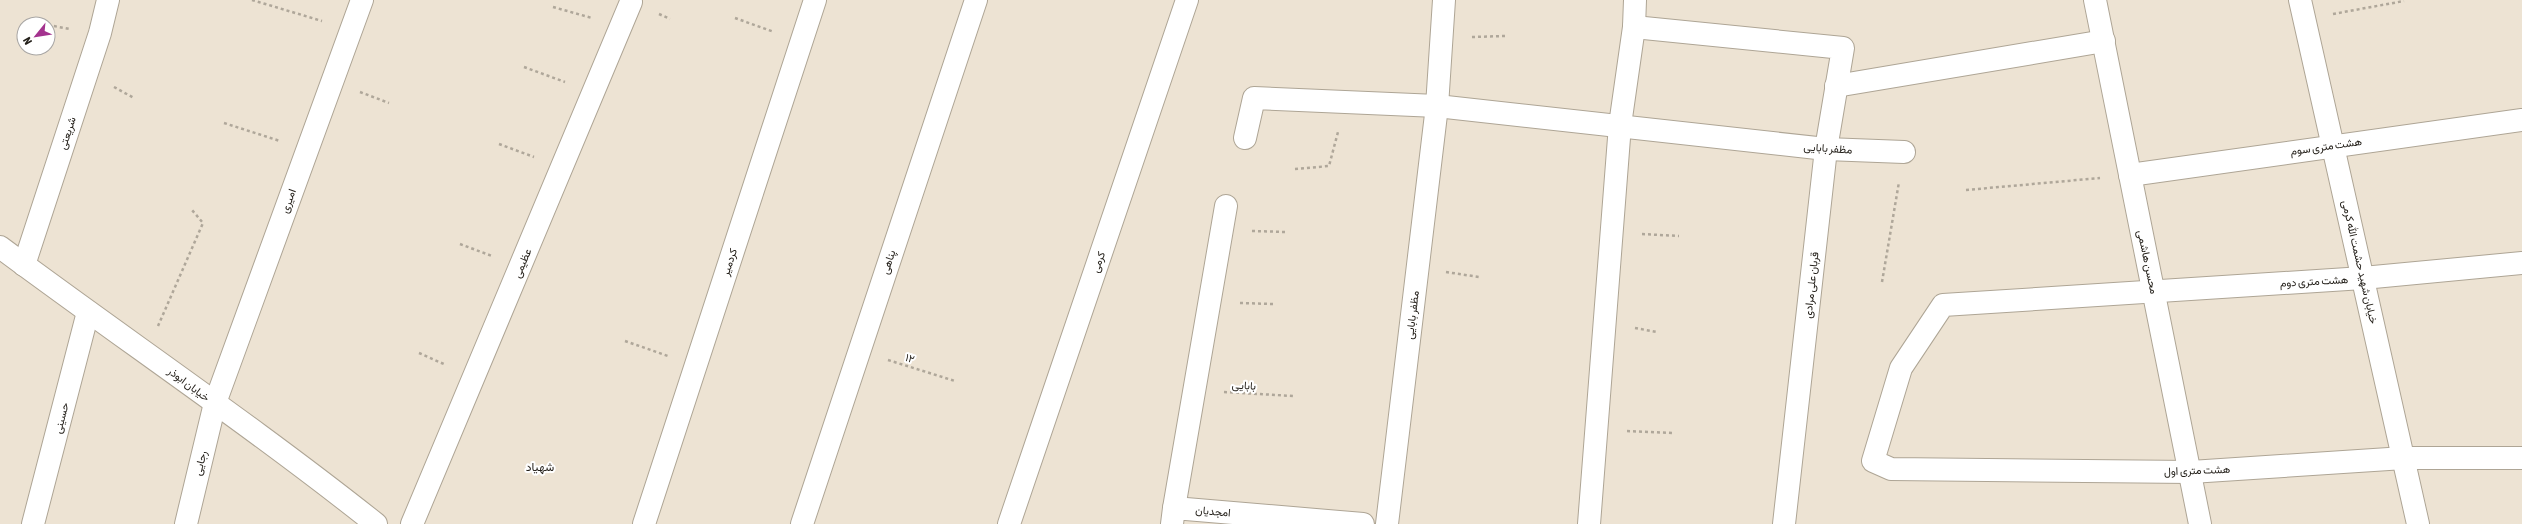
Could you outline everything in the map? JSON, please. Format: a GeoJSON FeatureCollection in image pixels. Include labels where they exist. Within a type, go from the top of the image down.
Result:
{"type":"FeatureCollection","features":[{"type":"Feature","properties":{"kind":"street","name":"شریعتی"},"geometry":{"type":"LineString","coordinates":[[24,265],[98,40],[108,0]]}},
{"type":"Feature","properties":{"kind":"street","name":"امیری"},"geometry":{"type":"LineString","coordinates":[[215,403],[362,0]]}},
{"type":"Feature","properties":{"kind":"street","name":"کردمیر"},"geometry":{"type":"LineString","coordinates":[[644,524],[815,0]]}},
{"type":"Feature","properties":{"kind":"street","name":"پناهی"},"geometry":{"type":"LineString","coordinates":[[802,524],[976,0]]}},
{"type":"Feature","properties":{"kind":"street","name":"کرمی"},"geometry":{"type":"LineString","coordinates":[[1009,524],[1187,0]]}},
{"type":"Feature","properties":{"kind":"street","name":"مظفر بابایی"},"geometry":{"type":"LineString","coordinates":[[1387,524],[1437,106],[1444,0]]}},
{"type":"Feature","properties":{"kind":"street"},"geometry":{"type":"LineString","coordinates":[[1589,524],[1620,125],[1634,27],[1636,0]]}},
{"type":"Feature","properties":{"kind":"street","name":"محسن هاشمی"},"geometry":{"type":"LineString","coordinates":[[2096,0],[2191,472],[2200,524]]}},
{"type":"Feature","properties":{"kind":"street","name":"عظیمی"},"geometry":{"type":"LineString","coordinates":[[412,524],[631,2]]}},
{"type":"Feature","properties":{"kind":"street","name":"خیابان شهید حشمت الله کرمی"},"geometry":{"type":"LineString","coordinates":[[2302,10],[2418,524]]}},
{"type":"Feature","properties":{"kind":"street","name":"قربان علی مرادی"},"geometry":{"type":"LineString","coordinates":[[1634,27],[1843,48],[1826,149],[1784,524]]}},
{"type":"Feature","properties":{"kind":"street"},"geometry":{"type":"LineString","coordinates":[[1836,86],[2104,41]]}},
{"type":"Feature","properties":{"kind":"street","name":"مظفر بابایی"},"geometry":{"type":"LineString","coordinates":[[1245,138],[1254,98],[1437,106],[1620,125],[1826,149],[1904,152]]}},
{"type":"Feature","properties":{"kind":"street","name":"هشت متری سوم"},"geometry":{"type":"LineString","coordinates":[[2130,175],[2333,145],[2522,120]]}},
{"type":"Feature","properties":{"kind":"street"},"geometry":{"type":"LineString","coordinates":[[1173,516],[1226,206]]}},
{"type":"Feature","properties":{"kind":"street","name":"خیابان ابوذر"},"geometry":{"type":"LineString","coordinates":[[0,247],[88,312],[147,352],[370,522]]}},
{"type":"Feature","properties":{"kind":"street","name":"هشت متری دوم"},"geometry":{"type":"LineString","coordinates":[[1873,461],[1901,368],[1943,305],[2154,290],[2363,278],[2522,263]]}},
{"type":"Feature","properties":{"kind":"street","name":"حسینی"},"geometry":{"type":"LineString","coordinates":[[33,524],[88,312]]}},
{"type":"Feature","properties":{"kind":"street","name":"رجایی"},"geometry":{"type":"LineString","coordinates":[[186,524],[215,403]]}},
{"type":"Feature","properties":{"kind":"street","name":"هشت متری اول"},"geometry":{"type":"LineString","coordinates":[[1873,461],[1891,469],[2191,472],[2404,458],[2522,458]]}},
{"type":"Feature","properties":{"kind":"street","name":"امجدیان"},"geometry":{"type":"LineString","coordinates":[[1173,516],[1363,524]]}},
{"type":"Feature","properties":{"kind":"path"},"geometry":{"type":"LineString","coordinates":[[252,0],[351,30]]}},
{"type":"Feature","properties":{"kind":"path"},"geometry":{"type":"LineString","coordinates":[[2302,10],[2404,1]]}},
{"type":"Feature","properties":{"kind":"path"},"geometry":{"type":"LineString","coordinates":[[553,7],[622,26]]}},
{"type":"Feature","properties":{"kind":"path"},"geometry":{"type":"LineString","coordinates":[[734,18],[801,42]]}},
{"type":"Feature","properties":{"kind":"path"},"geometry":{"type":"LineString","coordinates":[[524,67],[594,92]]}},
{"type":"Feature","properties":{"kind":"path"},"geometry":{"type":"LineString","coordinates":[[1295,169],[1329,166],[1345,102]]}},
{"type":"Feature","properties":{"kind":"path"},"geometry":{"type":"LineString","coordinates":[[224,123],[308,149]]}},
{"type":"Feature","properties":{"kind":"path"},"geometry":{"type":"LineString","coordinates":[[499,144],[562,167]]}},
{"type":"Feature","properties":{"kind":"path"},"geometry":{"type":"LineString","coordinates":[[1882,282],[1904,152]]}},
{"type":"Feature","properties":{"kind":"path"},"geometry":{"type":"LineString","coordinates":[[1966,190],[2130,175]]}},
{"type":"Feature","properties":{"kind":"path"},"geometry":{"type":"LineString","coordinates":[[147,352],[203,223],[192,210]]}},
{"type":"Feature","properties":{"kind":"path"},"geometry":{"type":"LineString","coordinates":[[1612,233],[1679,236]]}},
{"type":"Feature","properties":{"kind":"path"},"geometry":{"type":"LineString","coordinates":[[625,342],[695,366]]}},
{"type":"Feature","properties":{"kind":"path","name":"۱۲"},"geometry":{"type":"LineString","coordinates":[[859,350],[955,381]]}},
{"type":"Feature","properties":{"kind":"path","name":"بابایی"},"geometry":{"type":"LineString","coordinates":[[1194,390],[1293,396]]}},
{"type":"Feature","properties":{"kind":"path"},"geometry":{"type":"LineString","coordinates":[[1596,430],[1672,433]]}},
{"type":"Feature","properties":{"kind":"district","name":"شهیاد"},"geometry":{"type":"Point","coordinates":[540,467]}}]}
